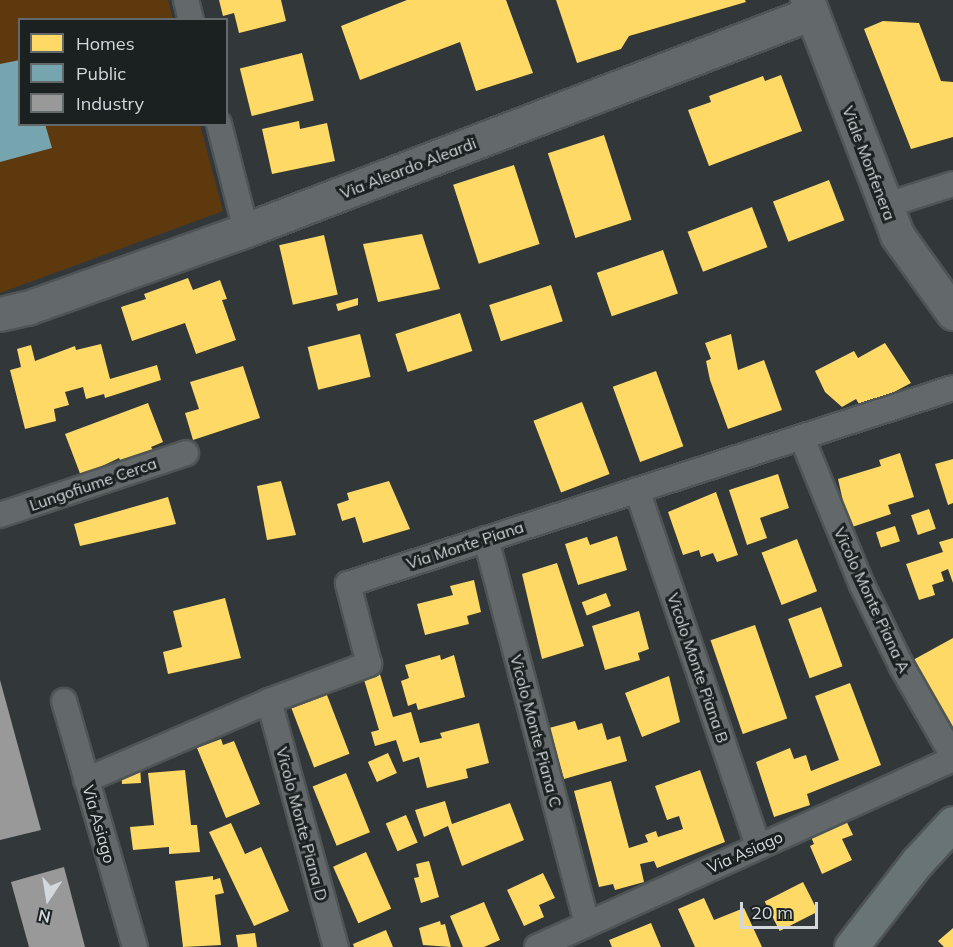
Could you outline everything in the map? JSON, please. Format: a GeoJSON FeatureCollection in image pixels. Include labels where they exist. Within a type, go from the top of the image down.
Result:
{"type":"FeatureCollection","features":[{"type":"Feature","properties":{"kind":"main road"},"geometry":{"type":"LineString","coordinates":[[851,947],[916,862],[953,823]]}},
{"type":"Feature","properties":{"kind":"street"},"geometry":{"type":"LineString","coordinates":[[186,0],[190,18]]}},
{"type":"Feature","properties":{"kind":"street","name":"Viale Monfenera"},"geometry":{"type":"LineString","coordinates":[[810,6],[884,206],[912,259],[953,313]]}},
{"type":"Feature","properties":{"kind":"street","name":"Via Aleardo Aleardi"},"geometry":{"type":"LineString","coordinates":[[0,314],[27,308],[246,230],[810,6]]}},
{"type":"Feature","properties":{"kind":"street"},"geometry":{"type":"LineString","coordinates":[[220,126],[246,230]]}},
{"type":"Feature","properties":{"kind":"street"},"geometry":{"type":"LineString","coordinates":[[884,206],[953,184]]}},
{"type":"Feature","properties":{"kind":"street","name":"Via Monte Piana"},"geometry":{"type":"LineString","coordinates":[[86,780],[269,701],[369,664],[348,584],[953,388]]}},
{"type":"Feature","properties":{"kind":"street","name":"Vicolo Monte Piana A"},"geometry":{"type":"LineString","coordinates":[[802,438],[862,585],[902,667],[953,757]]}},
{"type":"Feature","properties":{"kind":"street","name":"Lungofiume Cerca"},"geometry":{"type":"LineString","coordinates":[[0,515],[186,453]]}},
{"type":"Feature","properties":{"kind":"street","name":"Vicolo Monte Piana B"},"geometry":{"type":"LineString","coordinates":[[637,490],[758,846]]}},
{"type":"Feature","properties":{"kind":"street","name":"Vicolo Monte Piana C"},"geometry":{"type":"LineString","coordinates":[[486,539],[587,924]]}},
{"type":"Feature","properties":{"kind":"street","name":"Via Asiago"},"geometry":{"type":"LineString","coordinates":[[64,701],[135,947]]}},
{"type":"Feature","properties":{"kind":"street","name":"Vicolo Monte Piana D"},"geometry":{"type":"LineString","coordinates":[[269,701],[336,947]]}},
{"type":"Feature","properties":{"kind":"street","name":"Via Asiago"},"geometry":{"type":"LineString","coordinates":[[537,947],[953,757]]}},
{"type":"Feature","properties":{"kind":"shaded area"},"geometry":{"type":"Polygon","coordinates":[[[0,0],[168,0],[173,18],[18,18],[18,126],[200,126],[223,211],[0,293],[0,0]]]}},
{"type":"Feature","properties":{"kind":"building: Homes"},"geometry":{"type":"Polygon","coordinates":[[[219,0],[281,0],[286,21],[239,33],[234,13],[223,16],[219,0]]]}},
{"type":"Feature","properties":{"kind":"building: Homes"},"geometry":{"type":"Polygon","coordinates":[[[407,0],[506,0],[533,73],[476,91],[460,42],[360,80],[341,26],[407,0]]]}},
{"type":"Feature","properties":{"kind":"building: Homes"},"geometry":{"type":"Polygon","coordinates":[[[556,0],[745,0],[746,2],[629,36],[621,49],[577,63],[556,0]]]}},
{"type":"Feature","properties":{"kind":"building: Homes"},"geometry":{"type":"Polygon","coordinates":[[[883,21],[919,23],[941,81],[953,82],[953,137],[911,149],[864,29],[883,21]]]}},
{"type":"Feature","properties":{"kind":"building: Homes"},"geometry":{"type":"Polygon","coordinates":[[[302,53],[314,101],[252,116],[240,68],[302,53]]]}},
{"type":"Feature","properties":{"kind":"building: Homes"},"geometry":{"type":"Polygon","coordinates":[[[781,75],[802,131],[709,166],[688,110],[711,102],[709,96],[763,76],[765,81],[781,75]]]}},
{"type":"Feature","properties":{"kind":"building: Homes"},"geometry":{"type":"Polygon","coordinates":[[[299,121],[300,129],[327,123],[335,161],[272,174],[262,129],[299,121]]]}},
{"type":"Feature","properties":{"kind":"building: Homes"},"geometry":{"type":"Polygon","coordinates":[[[604,135],[632,220],[575,238],[548,153],[604,135]]]}},
{"type":"Feature","properties":{"kind":"building: Homes"},"geometry":{"type":"Polygon","coordinates":[[[514,165],[540,244],[479,264],[453,185],[514,165]]]}},
{"type":"Feature","properties":{"kind":"building: Homes"},"geometry":{"type":"Polygon","coordinates":[[[829,180],[844,220],[788,242],[773,202],[829,180]]]}},
{"type":"Feature","properties":{"kind":"building: Homes"},"geometry":{"type":"Polygon","coordinates":[[[752,207],[767,247],[703,272],[688,232],[752,207]]]}},
{"type":"Feature","properties":{"kind":"building: Homes"},"geometry":{"type":"Polygon","coordinates":[[[422,234],[440,289],[378,302],[363,244],[422,234]]]}},
{"type":"Feature","properties":{"kind":"building: Homes"},"geometry":{"type":"Polygon","coordinates":[[[324,235],[338,294],[293,305],[279,245],[324,235]]]}},
{"type":"Feature","properties":{"kind":"building: Homes"},"geometry":{"type":"Polygon","coordinates":[[[663,250],[678,293],[612,316],[597,273],[663,250]]]}},
{"type":"Feature","properties":{"kind":"building: Homes"},"geometry":{"type":"Polygon","coordinates":[[[188,278],[193,290],[220,280],[227,299],[222,300],[236,340],[196,354],[185,323],[132,341],[121,307],[146,299],[144,294],[188,278]]]}},
{"type":"Feature","properties":{"kind":"building: Homes"},"geometry":{"type":"Polygon","coordinates":[[[551,285],[563,321],[501,341],[489,305],[551,285]]]}},
{"type":"Feature","properties":{"kind":"building: Homes"},"geometry":{"type":"Polygon","coordinates":[[[358,298],[358,305],[338,311],[336,304],[358,298]]]}},
{"type":"Feature","properties":{"kind":"building: Homes"},"geometry":{"type":"Polygon","coordinates":[[[460,313],[472,351],[408,372],[395,334],[460,313]]]}},
{"type":"Feature","properties":{"kind":"building: Homes"},"geometry":{"type":"Polygon","coordinates":[[[360,334],[371,377],[318,390],[308,347],[360,334]]]}},
{"type":"Feature","properties":{"kind":"building: Homes"},"geometry":{"type":"Polygon","coordinates":[[[731,334],[738,370],[764,360],[782,410],[728,429],[710,380],[706,361],[711,359],[705,343],[731,334]]]}},
{"type":"Feature","properties":{"kind":"building: Homes"},"geometry":{"type":"Polygon","coordinates":[[[885,343],[911,383],[862,409],[856,399],[842,407],[825,392],[815,371],[854,351],[858,358],[885,343]]]}},
{"type":"Feature","properties":{"kind":"building: Homes"},"geometry":{"type":"Polygon","coordinates":[[[101,344],[110,379],[157,365],[161,380],[105,398],[104,394],[86,399],[83,387],[65,392],[69,405],[54,409],[56,421],[25,429],[10,370],[21,367],[17,349],[31,345],[35,361],[75,346],[76,350],[101,344]]]}},
{"type":"Feature","properties":{"kind":"building: Homes"},"geometry":{"type":"Polygon","coordinates":[[[243,366],[260,418],[193,440],[185,413],[199,409],[190,382],[243,366]]]}},
{"type":"Feature","properties":{"kind":"building: Homes"},"geometry":{"type":"Polygon","coordinates":[[[656,371],[683,446],[640,462],[613,387],[656,371]]]}},
{"type":"Feature","properties":{"kind":"building: Homes"},"geometry":{"type":"Polygon","coordinates":[[[582,402],[610,474],[561,493],[533,421],[582,402]]]}},
{"type":"Feature","properties":{"kind":"building: Homes"},"geometry":{"type":"Polygon","coordinates":[[[148,403],[163,442],[151,447],[153,450],[121,462],[119,458],[81,476],[65,434],[148,403]]]}},
{"type":"Feature","properties":{"kind":"building: Homes"},"geometry":{"type":"Polygon","coordinates":[[[900,453],[914,497],[888,505],[891,514],[849,528],[838,479],[881,466],[879,460],[900,453]]]}},
{"type":"Feature","properties":{"kind":"building: Homes"},"geometry":{"type":"Polygon","coordinates":[[[953,459],[953,503],[948,505],[935,464],[953,459]]]}},
{"type":"Feature","properties":{"kind":"building: Homes"},"geometry":{"type":"Polygon","coordinates":[[[778,474],[789,508],[760,518],[767,538],[747,545],[729,490],[778,474]]]}},
{"type":"Feature","properties":{"kind":"building: Homes"},"geometry":{"type":"Polygon","coordinates":[[[281,481],[296,535],[267,540],[257,486],[281,481]]]}},
{"type":"Feature","properties":{"kind":"building: Homes"},"geometry":{"type":"Polygon","coordinates":[[[389,481],[410,529],[363,543],[355,517],[342,521],[337,504],[349,500],[347,493],[389,481]]]}},
{"type":"Feature","properties":{"kind":"building: Homes"},"geometry":{"type":"Polygon","coordinates":[[[716,492],[738,555],[717,562],[713,553],[701,557],[699,550],[683,555],[668,512],[716,492]]]}},
{"type":"Feature","properties":{"kind":"building: Homes"},"geometry":{"type":"Polygon","coordinates":[[[168,497],[176,524],[80,546],[74,524],[168,497]]]}},
{"type":"Feature","properties":{"kind":"building: Homes"},"geometry":{"type":"Polygon","coordinates":[[[929,509],[936,529],[918,535],[911,515],[929,509]]]}},
{"type":"Feature","properties":{"kind":"building: Homes"},"geometry":{"type":"Polygon","coordinates":[[[895,526],[900,541],[881,547],[876,532],[895,526]]]}},
{"type":"Feature","properties":{"kind":"building: Homes"},"geometry":{"type":"Polygon","coordinates":[[[617,536],[627,570],[578,585],[565,544],[587,537],[590,545],[617,536]]]}},
{"type":"Feature","properties":{"kind":"building: Homes"},"geometry":{"type":"Polygon","coordinates":[[[953,538],[953,583],[948,569],[941,572],[944,581],[932,585],[935,595],[919,600],[906,564],[943,552],[939,542],[953,538]]]}},
{"type":"Feature","properties":{"kind":"building: Homes"},"geometry":{"type":"Polygon","coordinates":[[[797,539],[817,591],[782,605],[762,553],[797,539]]]}},
{"type":"Feature","properties":{"kind":"building: Homes"},"geometry":{"type":"Polygon","coordinates":[[[557,563],[584,646],[542,659],[522,574],[557,563]]]}},
{"type":"Feature","properties":{"kind":"building: Homes"},"geometry":{"type":"Polygon","coordinates":[[[474,580],[481,612],[467,616],[469,624],[425,635],[417,604],[453,595],[450,586],[474,580]]]}},
{"type":"Feature","properties":{"kind":"building: Homes"},"geometry":{"type":"Polygon","coordinates":[[[606,593],[611,606],[587,615],[582,602],[606,593]]]}},
{"type":"Feature","properties":{"kind":"building: Homes"},"geometry":{"type":"Polygon","coordinates":[[[225,598],[241,658],[168,674],[163,652],[182,647],[173,611],[225,598]]]}},
{"type":"Feature","properties":{"kind":"building: Homes"},"geometry":{"type":"Polygon","coordinates":[[[821,607],[843,666],[810,678],[788,619],[821,607]]]}},
{"type":"Feature","properties":{"kind":"building: Homes"},"geometry":{"type":"Polygon","coordinates":[[[639,611],[649,649],[638,653],[640,660],[605,670],[592,626],[639,611]]]}},
{"type":"Feature","properties":{"kind":"building: Homes"},"geometry":{"type":"Polygon","coordinates":[[[755,625],[787,719],[743,734],[711,640],[755,625]]]}},
{"type":"Feature","properties":{"kind":"building: Homes"},"geometry":{"type":"Polygon","coordinates":[[[953,638],[953,734],[913,660],[953,638]]]}},
{"type":"Feature","properties":{"kind":"building: Homes"},"geometry":{"type":"Polygon","coordinates":[[[440,655],[441,660],[454,655],[465,697],[418,710],[416,703],[408,706],[401,681],[409,678],[405,665],[440,655]]]}},
{"type":"Feature","properties":{"kind":"building: Homes"},"geometry":{"type":"Polygon","coordinates":[[[378,668],[393,717],[411,712],[420,743],[442,738],[440,733],[479,723],[489,763],[466,769],[468,778],[427,788],[419,757],[403,762],[396,740],[375,746],[371,732],[379,730],[362,673],[378,668]]]}},
{"type":"Feature","properties":{"kind":"building: Homes"},"geometry":{"type":"Polygon","coordinates":[[[669,676],[680,722],[642,737],[625,693],[669,676]]]}},
{"type":"Feature","properties":{"kind":"building: Homes"},"geometry":{"type":"Polygon","coordinates":[[[850,683],[881,765],[807,794],[810,805],[774,817],[756,762],[790,748],[794,759],[806,755],[811,771],[839,760],[815,696],[850,683]]]}},
{"type":"Feature","properties":{"kind":"building: Homes"},"geometry":{"type":"Polygon","coordinates":[[[327,695],[350,754],[314,767],[292,709],[327,695]]]}},
{"type":"Feature","properties":{"kind":"building: Homes"},"geometry":{"type":"Polygon","coordinates":[[[575,721],[578,730],[602,723],[607,740],[620,736],[627,761],[564,779],[549,728],[575,721]]]}},
{"type":"Feature","properties":{"kind":"building: Homes"},"geometry":{"type":"Polygon","coordinates":[[[221,739],[223,745],[234,741],[260,804],[226,818],[197,748],[221,739]]]}},
{"type":"Feature","properties":{"kind":"building: Homes"},"geometry":{"type":"Polygon","coordinates":[[[388,753],[397,773],[377,782],[368,762],[388,753]]]}},
{"type":"Feature","properties":{"kind":"building: Homes"},"geometry":{"type":"Polygon","coordinates":[[[140,764],[141,783],[122,784],[121,765],[140,764]]]}},
{"type":"Feature","properties":{"kind":"building: Homes"},"geometry":{"type":"Polygon","coordinates":[[[185,770],[191,825],[197,825],[200,852],[169,854],[169,847],[133,850],[130,827],[154,825],[148,773],[185,770]]]}},
{"type":"Feature","properties":{"kind":"building: Homes"},"geometry":{"type":"Polygon","coordinates":[[[700,770],[725,842],[657,868],[654,861],[640,864],[644,882],[615,890],[613,884],[599,887],[574,791],[611,781],[629,848],[648,842],[645,835],[656,831],[658,837],[683,829],[679,816],[667,820],[655,786],[700,770]]]}},
{"type":"Feature","properties":{"kind":"building: Homes"},"geometry":{"type":"Polygon","coordinates":[[[346,773],[370,832],[337,846],[313,786],[346,773]]]}},
{"type":"Feature","properties":{"kind":"building: Homes"},"geometry":{"type":"Polygon","coordinates":[[[445,801],[452,824],[510,803],[524,840],[462,866],[448,826],[424,837],[415,810],[445,801]]]}},
{"type":"Feature","properties":{"kind":"building: Homes"},"geometry":{"type":"Polygon","coordinates":[[[406,815],[418,843],[397,851],[386,824],[406,815]]]}},
{"type":"Feature","properties":{"kind":"building: Homes"},"geometry":{"type":"Polygon","coordinates":[[[844,816],[853,835],[842,839],[852,860],[822,874],[810,846],[814,844],[809,832],[844,816]]]}},
{"type":"Feature","properties":{"kind":"building: Homes"},"geometry":{"type":"Polygon","coordinates":[[[231,823],[245,854],[261,847],[289,911],[254,926],[209,832],[231,823]]]}},
{"type":"Feature","properties":{"kind":"building: Homes"},"geometry":{"type":"Polygon","coordinates":[[[366,852],[391,909],[358,923],[333,867],[366,852]]]}},
{"type":"Feature","properties":{"kind":"building: Homes"},"geometry":{"type":"Polygon","coordinates":[[[429,861],[439,897],[421,903],[414,878],[419,877],[416,864],[429,861]]]}},
{"type":"Feature","properties":{"kind":"building: Homes"},"geometry":{"type":"Polygon","coordinates":[[[543,873],[555,898],[539,905],[544,917],[524,926],[507,890],[543,873]]]}},
{"type":"Feature","properties":{"kind":"building: Homes"},"geometry":{"type":"Polygon","coordinates":[[[213,876],[213,880],[220,878],[224,893],[215,895],[221,945],[183,947],[175,881],[213,876]]]}},
{"type":"Feature","properties":{"kind":"building: Homes"},"geometry":{"type":"Polygon","coordinates":[[[803,882],[818,911],[780,931],[765,902],[803,882]]]}},
{"type":"Feature","properties":{"kind":"building: Homes"},"geometry":{"type":"Polygon","coordinates":[[[704,898],[714,920],[744,908],[762,947],[695,947],[678,909],[704,898]]]}},
{"type":"Feature","properties":{"kind":"building: Homes"},"geometry":{"type":"Polygon","coordinates":[[[484,902],[500,940],[484,947],[463,947],[450,916],[484,902]]]}},
{"type":"Feature","properties":{"kind":"building: Homes"},"geometry":{"type":"Polygon","coordinates":[[[440,921],[441,925],[445,924],[451,947],[423,945],[419,928],[440,921]]]}},
{"type":"Feature","properties":{"kind":"building: Homes"},"geometry":{"type":"Polygon","coordinates":[[[651,923],[661,947],[612,947],[609,940],[651,923]]]}},
{"type":"Feature","properties":{"kind":"building: Homes"},"geometry":{"type":"Polygon","coordinates":[[[953,928],[953,947],[944,947],[938,941],[953,928]]]}},
{"type":"Feature","properties":{"kind":"building: Homes"},"geometry":{"type":"Polygon","coordinates":[[[386,930],[393,947],[354,947],[353,944],[386,930]]]}},
{"type":"Feature","properties":{"kind":"building: Homes"},"geometry":{"type":"Polygon","coordinates":[[[255,933],[257,947],[238,947],[236,935],[255,933]]]}},
{"type":"Feature","properties":{"kind":"building: Public"},"geometry":{"type":"Polygon","coordinates":[[[18,60],[18,126],[46,126],[52,148],[0,162],[0,64],[18,60]]]}},
{"type":"Feature","properties":{"kind":"building: Industry"},"geometry":{"type":"Polygon","coordinates":[[[0,680],[41,830],[0,840],[0,680]]]}},
{"type":"Feature","properties":{"kind":"building: Industry"},"geometry":{"type":"Polygon","coordinates":[[[64,867],[85,947],[29,947],[11,882],[64,867]]]}}]}
